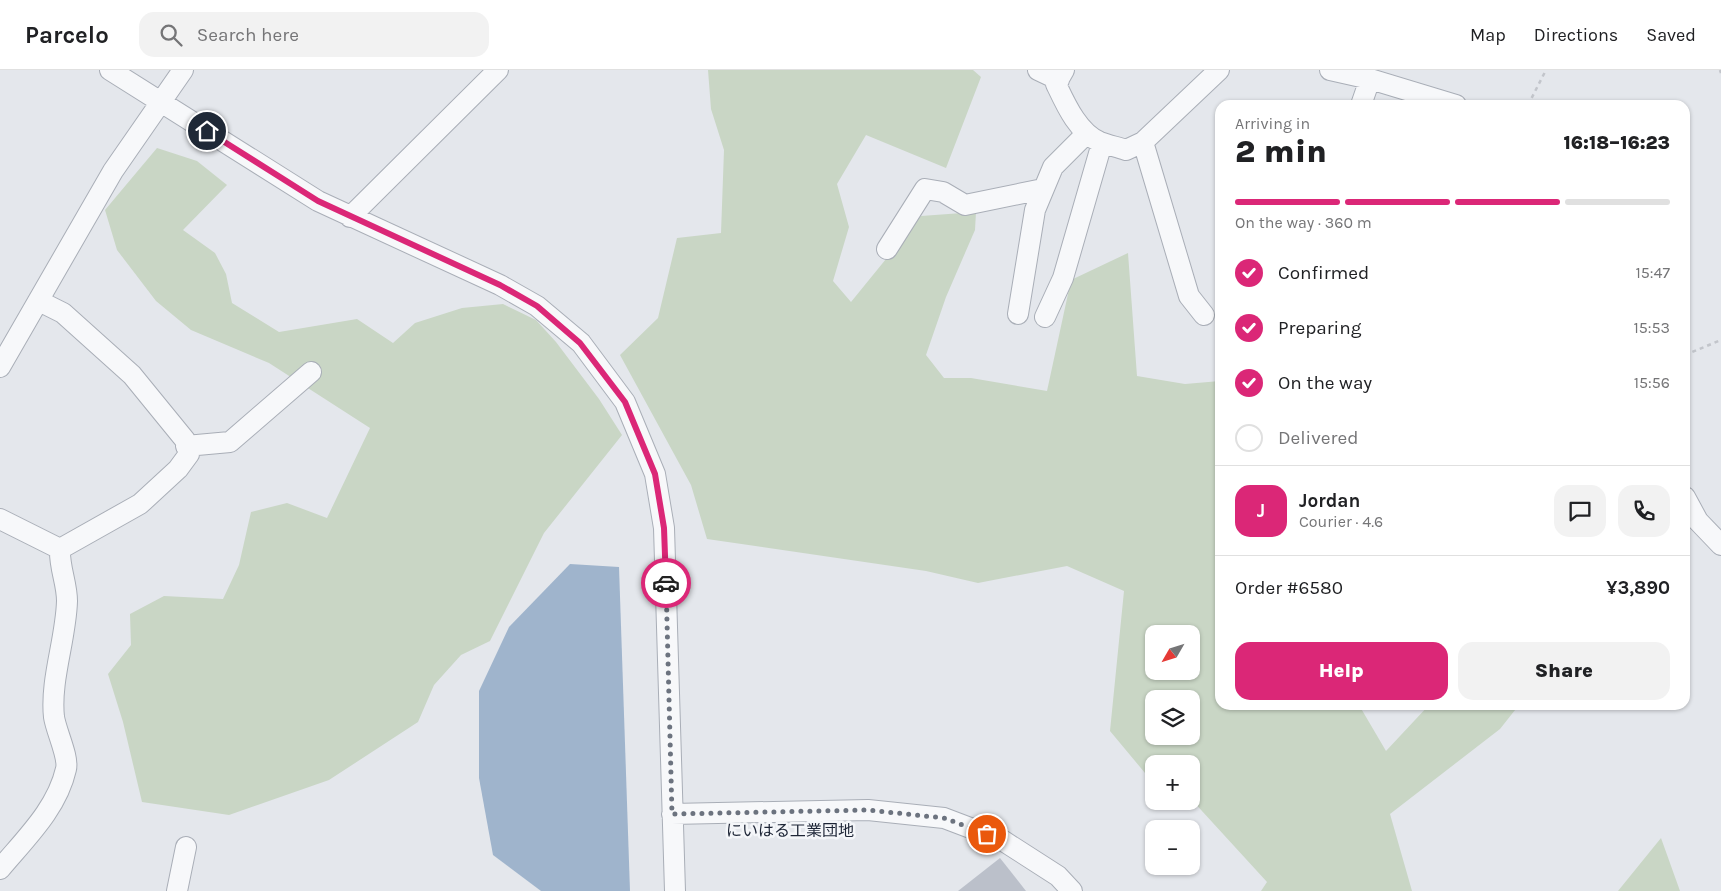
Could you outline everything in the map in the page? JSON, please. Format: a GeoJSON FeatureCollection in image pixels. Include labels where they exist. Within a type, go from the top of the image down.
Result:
{"type":"FeatureCollection","features":[{"type":"Feature","properties":{"kind":"street"},"geometry":{"type":"LineString","coordinates":[[110,70],[318,201],[500,285],[537,306],[580,343],[625,402],[655,474],[664,528],[675,891]]}},
{"type":"Feature","properties":{"kind":"street"},"geometry":{"type":"LineString","coordinates":[[2,356],[39,301],[113,171],[159,101],[183,70]]}},
{"type":"Feature","properties":{"kind":"street"},"geometry":{"type":"LineString","coordinates":[[350,217],[498,70]]}},
{"type":"Feature","properties":{"kind":"street"},"geometry":{"type":"LineString","coordinates":[[1038,70],[1062,75],[1056,84],[1063,99],[1094,138],[1126,150],[1143,142],[1219,70]]}},
{"type":"Feature","properties":{"kind":"street"},"geometry":{"type":"LineString","coordinates":[[1330,70],[1370,79],[1433,100]]}},
{"type":"Feature","properties":{"kind":"street"},"geometry":{"type":"LineString","coordinates":[[1363,100],[1370,79]]}},
{"type":"Feature","properties":{"kind":"street"},"geometry":{"type":"LineString","coordinates":[[1018,314],[1035,210],[1053,166],[1094,138]]}},
{"type":"Feature","properties":{"kind":"street"},"geometry":{"type":"LineString","coordinates":[[1045,317],[1062,278],[1094,138]]}},
{"type":"Feature","properties":{"kind":"street"},"geometry":{"type":"LineString","coordinates":[[1143,142],[1189,296],[1204,316]]}},
{"type":"Feature","properties":{"kind":"street"},"geometry":{"type":"LineString","coordinates":[[888,249],[926,189],[943,192],[965,205],[1043,190]]}},
{"type":"Feature","properties":{"kind":"street"},"geometry":{"type":"LineString","coordinates":[[39,301],[62,313],[132,375],[184,440],[189,454],[178,469],[140,504],[60,549]]}},
{"type":"Feature","properties":{"kind":"street"},"geometry":{"type":"LineString","coordinates":[[186,446],[230,442],[311,372]]}},
{"type":"Feature","properties":{"kind":"street"},"geometry":{"type":"LineString","coordinates":[[1690,507],[1698,521],[1721,545]]}},
{"type":"Feature","properties":{"kind":"street"},"geometry":{"type":"LineString","coordinates":[[0,519],[60,549]]}},
{"type":"Feature","properties":{"kind":"street"},"geometry":{"type":"LineString","coordinates":[[0,870],[52,804],[66,767],[54,716],[58,663],[64,635],[67,599],[59,561],[60,549]]}},
{"type":"Feature","properties":{"kind":"street"},"geometry":{"type":"LineString","coordinates":[[672,814],[868,810],[944,818],[1002,840],[1058,876],[1072,891]]}},
{"type":"Feature","properties":{"kind":"street"},"geometry":{"type":"LineString","coordinates":[[177,891],[186,847]]}},
{"type":"Feature","properties":{"kind":"path"},"geometry":{"type":"LineString","coordinates":[[1531,100],[1546,70]]}},
{"type":"Feature","properties":{"kind":"path"},"geometry":{"type":"LineString","coordinates":[[1690,353],[1721,340]]}},
{"type":"Feature","properties":{"kind":"green space"},"geometry":{"type":"Polygon","coordinates":[[[708,70],[973,70],[981,77],[946,168],[866,135],[837,184],[849,227],[833,281],[851,302],[921,216],[976,212],[975,230],[946,297],[926,355],[944,378],[971,378],[1047,391],[1071,280],[1128,253],[1137,376],[1185,384],[1215,381],[1215,710],[1362,710],[1386,751],[1424,710],[1515,710],[1500,729],[1390,814],[1412,891],[1261,891],[1267,882],[1200,809],[1200,755],[1145,755],[1145,773],[1110,731],[1124,591],[1067,566],[978,583],[926,571],[707,539],[691,485],[620,355],[658,318],[677,238],[721,233],[724,150],[711,109],[708,70]]]}},
{"type":"Feature","properties":{"kind":"green space"},"geometry":{"type":"Polygon","coordinates":[[[157,148],[197,161],[227,185],[183,230],[215,253],[226,274],[232,303],[279,332],[357,319],[393,343],[415,323],[462,308],[503,304],[536,320],[556,342],[599,399],[622,435],[544,533],[490,641],[461,655],[434,685],[418,722],[329,780],[229,815],[142,802],[123,722],[108,674],[131,645],[130,614],[164,596],[223,599],[239,565],[251,512],[287,503],[327,518],[370,428],[269,363],[191,330],[156,301],[117,250],[105,210],[157,148]]]}},
{"type":"Feature","properties":{"kind":"green space"},"geometry":{"type":"Polygon","coordinates":[[[1661,838],[1680,891],[1618,891],[1661,838]]]}},
{"type":"Feature","properties":{"kind":"water"},"geometry":{"type":"Polygon","coordinates":[[[570,564],[619,567],[630,891],[541,891],[493,855],[479,778],[479,691],[509,627],[570,564]]]}},
{"type":"Feature","properties":{"kind":"building"},"geometry":{"type":"Polygon","coordinates":[[[1000,858],[1026,891],[958,891],[1000,858]]]}},
{"type":"Feature","properties":{"kind":"way so far"},"geometry":{"type":"LineString","coordinates":[[666,583],[672,814],[868,810],[944,818],[987,834]]}},
{"type":"Feature","properties":{"kind":"district","name":"にいはる工業団地"},"geometry":{"type":"Point","coordinates":[790,830]}},
{"type":"Feature","properties":{"kind":"route"},"geometry":{"type":"LineString","coordinates":[[207,131],[318,201],[500,285],[537,306],[580,343],[625,402],[655,474],[664,528],[666,583]]}}]}
